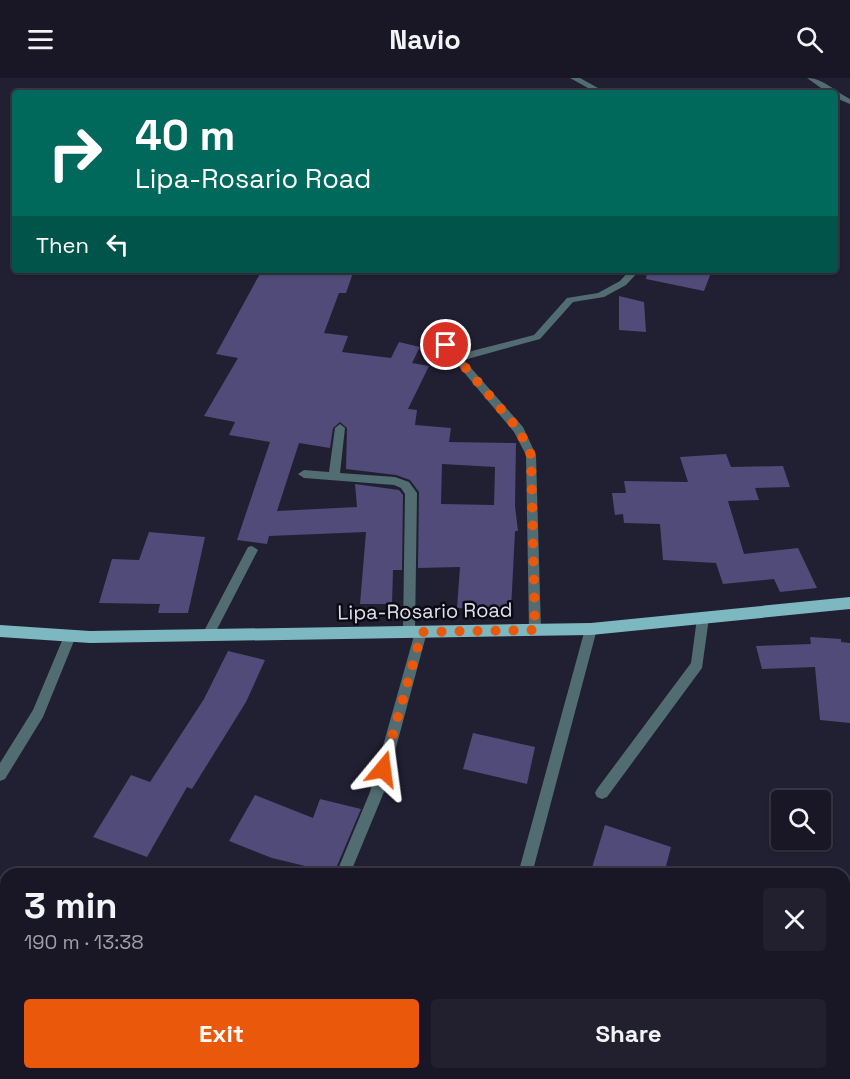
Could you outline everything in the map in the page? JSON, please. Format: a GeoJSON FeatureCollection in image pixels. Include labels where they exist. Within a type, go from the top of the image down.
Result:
{"type":"FeatureCollection","features":[{"type":"Feature","properties":{"kind":"main road","name":"Lipa-Rosario Road"},"geometry":{"type":"LineString","coordinates":[[0,631],[70,636],[591,629],[850,603]]}},
{"type":"Feature","properties":{"kind":"street"},"geometry":{"type":"LineString","coordinates":[[574,78],[597,90]]}},
{"type":"Feature","properties":{"kind":"street"},"geometry":{"type":"LineString","coordinates":[[811,78],[828,90]]}},
{"type":"Feature","properties":{"kind":"street"},"geometry":{"type":"LineString","coordinates":[[458,358],[537,337],[570,300],[601,295],[623,283],[632,273]]}},
{"type":"Feature","properties":{"kind":"street"},"geometry":{"type":"LineString","coordinates":[[446,345],[519,430],[531,455],[535,630]]}},
{"type":"Feature","properties":{"kind":"street"},"geometry":{"type":"LineString","coordinates":[[333,475],[340,428]]}},
{"type":"Feature","properties":{"kind":"street"},"geometry":{"type":"LineString","coordinates":[[304,474],[395,481],[405,485],[411,493],[415,632],[376,792],[345,868]]}},
{"type":"Feature","properties":{"kind":"street"},"geometry":{"type":"LineString","coordinates":[[208,635],[252,550]]}},
{"type":"Feature","properties":{"kind":"street"},"geometry":{"type":"LineString","coordinates":[[602,793],[697,664],[703,618]]}},
{"type":"Feature","properties":{"kind":"street"},"geometry":{"type":"LineString","coordinates":[[527,868],[591,629]]}},
{"type":"Feature","properties":{"kind":"street"},"geometry":{"type":"LineString","coordinates":[[0,775],[38,713],[70,636]]}},
{"type":"Feature","properties":{"kind":"building"},"geometry":{"type":"Polygon","coordinates":[[[260,273],[353,273],[346,293],[339,293],[324,333],[348,336],[342,352],[391,358],[399,342],[420,347],[412,363],[429,366],[408,409],[417,410],[415,425],[451,428],[449,442],[516,443],[515,506],[518,531],[515,531],[511,610],[457,608],[460,567],[418,568],[419,492],[410,480],[396,475],[346,469],[347,428],[340,422],[333,428],[330,448],[299,443],[277,511],[357,507],[355,484],[399,490],[403,495],[402,570],[393,570],[392,604],[360,604],[366,532],[269,536],[267,544],[237,540],[270,442],[229,435],[235,422],[204,416],[238,358],[216,354],[260,273]],[[442,464],[441,504],[494,505],[495,467],[442,464]]]}},
{"type":"Feature","properties":{"kind":"building"},"geometry":{"type":"Polygon","coordinates":[[[647,273],[711,273],[704,291],[646,279],[647,273]]]}},
{"type":"Feature","properties":{"kind":"building"},"geometry":{"type":"Polygon","coordinates":[[[619,296],[644,302],[646,332],[619,330],[619,296]]]}},
{"type":"Feature","properties":{"kind":"building"},"geometry":{"type":"Polygon","coordinates":[[[726,454],[731,467],[783,466],[790,487],[755,488],[759,500],[728,501],[744,554],[798,548],[817,588],[780,592],[774,579],[723,584],[716,563],[663,560],[660,524],[624,523],[623,514],[615,515],[612,493],[626,493],[624,481],[688,482],[680,457],[726,454]]]}},
{"type":"Feature","properties":{"kind":"building"},"geometry":{"type":"Polygon","coordinates":[[[149,532],[205,537],[188,613],[158,613],[160,604],[99,603],[112,559],[139,560],[149,532]]]}},
{"type":"Feature","properties":{"kind":"building"},"geometry":{"type":"Polygon","coordinates":[[[810,637],[841,639],[841,642],[850,643],[850,723],[820,720],[815,667],[762,669],[756,646],[811,644],[810,637]]]}},
{"type":"Feature","properties":{"kind":"building"},"geometry":{"type":"Polygon","coordinates":[[[228,651],[265,660],[246,702],[192,789],[187,787],[147,857],[93,837],[131,775],[150,782],[204,699],[228,651]]]}},
{"type":"Feature","properties":{"kind":"building"},"geometry":{"type":"Polygon","coordinates":[[[473,733],[535,747],[527,784],[463,769],[473,733]]]}},
{"type":"Feature","properties":{"kind":"building"},"geometry":{"type":"Polygon","coordinates":[[[255,795],[313,818],[320,799],[361,809],[336,868],[313,868],[272,858],[229,841],[255,795]]]}},
{"type":"Feature","properties":{"kind":"building"},"geometry":{"type":"Polygon","coordinates":[[[605,825],[671,847],[666,868],[592,868],[605,825]]]}},
{"type":"Feature","properties":{"kind":"route"},"geometry":{"type":"LineString","coordinates":[[383,769],[422,632],[535,630],[531,455],[519,430],[446,345]]}}]}
